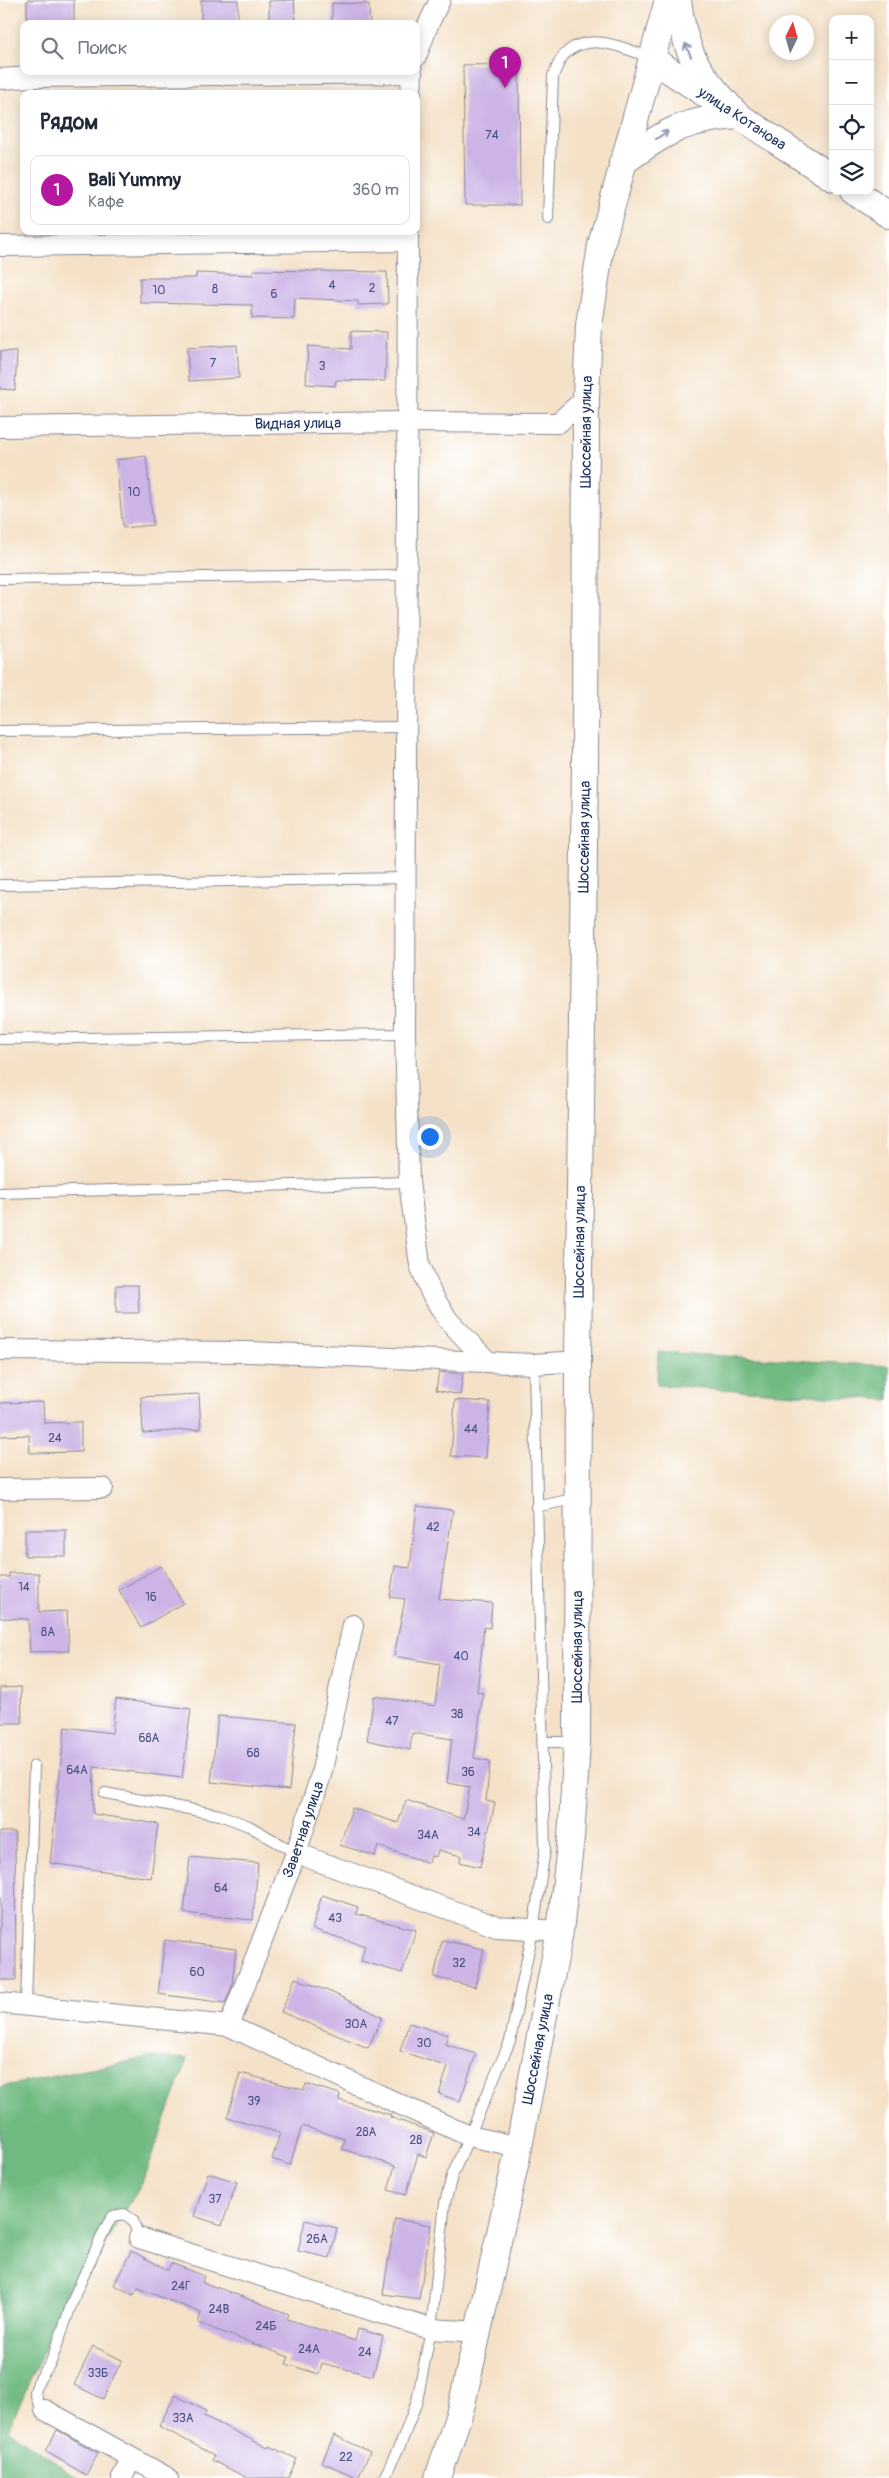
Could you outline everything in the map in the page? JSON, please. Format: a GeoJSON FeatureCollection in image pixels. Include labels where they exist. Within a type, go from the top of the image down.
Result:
{"type":"FeatureCollection","features":[{"type":"Feature","properties":{"kind":"street"},"geometry":{"type":"LineString","coordinates":[[420,49],[428,25],[440,0]]}},
{"type":"Feature","properties":{"kind":"street","name":"Шоссейная улица"},"geometry":{"type":"LineString","coordinates":[[438,2478],[461,2408],[480,2332],[519,2147],[560,1931],[571,1838],[577,1742],[578,1360],[585,763],[586,398],[589,325],[599,254],[622,163],[668,0]]}},
{"type":"Feature","properties":{"kind":"street"},"geometry":{"type":"LineString","coordinates":[[678,0],[682,34],[689,53],[702,74],[738,116]]}},
{"type":"Feature","properties":{"kind":"street","name":"улица Котанова"},"geometry":{"type":"LineString","coordinates":[[652,59],[829,175]]}},
{"type":"Feature","properties":{"kind":"street"},"geometry":{"type":"LineString","coordinates":[[0,79],[108,75]]}},
{"type":"Feature","properties":{"kind":"street"},"geometry":{"type":"LineString","coordinates":[[411,90],[413,75]]}},
{"type":"Feature","properties":{"kind":"street"},"geometry":{"type":"LineString","coordinates":[[622,163],[668,131],[692,122],[738,116]]}},
{"type":"Feature","properties":{"kind":"street"},"geometry":{"type":"LineString","coordinates":[[859,195],[889,215]]}},
{"type":"Feature","properties":{"kind":"street"},"geometry":{"type":"LineString","coordinates":[[0,246],[408,236],[405,1034],[409,1182],[420,1265],[431,1293],[448,1320],[488,1362]]}},
{"type":"Feature","properties":{"kind":"street","name":"Видная улица"},"geometry":{"type":"LineString","coordinates":[[0,426],[406,422],[558,423],[586,398]]}},
{"type":"Feature","properties":{"kind":"street"},"geometry":{"type":"LineString","coordinates":[[0,1350],[250,1352],[534,1364],[578,1360]]}},
{"type":"Feature","properties":{"kind":"street"},"geometry":{"type":"LineString","coordinates":[[0,1489],[103,1488]]}},
{"type":"Feature","properties":{"kind":"street","name":"Заветная улица"},"geometry":{"type":"LineString","coordinates":[[229,2026],[296,1853],[321,1775],[353,1625]]}},
{"type":"Feature","properties":{"kind":"street"},"geometry":{"type":"LineString","coordinates":[[296,1853],[497,1927],[560,1931]]}},
{"type":"Feature","properties":{"kind":"street"},"geometry":{"type":"LineString","coordinates":[[0,2003],[26,2004],[229,2026],[469,2136],[519,2147]]}},
{"type":"Feature","properties":{"kind":"street"},"geometry":{"type":"LineString","coordinates":[[139,2238],[431,2328],[480,2332]]}},
{"type":"Feature","properties":{"kind":"street"},"geometry":{"type":"LineString","coordinates":[[45,2410],[168,2478]]}},
{"type":"Feature","properties":{"kind":"street"},"geometry":{"type":"LineString","coordinates":[[122,2478],[131,2459]]}},
{"type":"Feature","properties":{"kind":"lane"},"geometry":{"type":"LineString","coordinates":[[548,219],[552,76],[563,56],[579,44],[596,41],[625,48],[652,59]]}},
{"type":"Feature","properties":{"kind":"lane"},"geometry":{"type":"LineString","coordinates":[[0,579],[407,575]]}},
{"type":"Feature","properties":{"kind":"lane"},"geometry":{"type":"LineString","coordinates":[[0,730],[405,727]]}},
{"type":"Feature","properties":{"kind":"lane"},"geometry":{"type":"LineString","coordinates":[[0,885],[405,878]]}},
{"type":"Feature","properties":{"kind":"lane"},"geometry":{"type":"LineString","coordinates":[[0,1039],[405,1034]]}},
{"type":"Feature","properties":{"kind":"lane"},"geometry":{"type":"LineString","coordinates":[[0,1193],[409,1182]]}},
{"type":"Feature","properties":{"kind":"lane"},"geometry":{"type":"LineString","coordinates":[[384,2478],[402,2441],[417,2400],[431,2328],[445,2203],[452,2176],[510,2041],[533,1930],[545,1850],[534,1364]]}},
{"type":"Feature","properties":{"kind":"lane"},"geometry":{"type":"LineString","coordinates":[[536,1507],[578,1498]]}},
{"type":"Feature","properties":{"kind":"lane"},"geometry":{"type":"LineString","coordinates":[[542,1742],[577,1742]]}},
{"type":"Feature","properties":{"kind":"lane"},"geometry":{"type":"LineString","coordinates":[[26,2004],[34,1766]]}},
{"type":"Feature","properties":{"kind":"lane"},"geometry":{"type":"LineString","coordinates":[[105,1793],[220,1815],[249,1826],[296,1853]]}},
{"type":"Feature","properties":{"kind":"lane"},"geometry":{"type":"LineString","coordinates":[[45,2410],[38,2402],[35,2392],[38,2382],[52,2362],[76,2292],[113,2216],[124,2214],[133,2220],[139,2238]]}},
{"type":"Feature","properties":{"kind":"green space"},"geometry":{"type":"Polygon","coordinates":[[[658,1352],[889,1366],[889,1400],[657,1385],[658,1352]]]}},
{"type":"Feature","properties":{"kind":"green space"},"geometry":{"type":"Polygon","coordinates":[[[151,2057],[188,2059],[141,2185],[55,2325],[8,2430],[78,2478],[0,2478],[0,2087],[151,2057]]]}},
{"type":"Feature","properties":{"kind":"building"},"geometry":{"type":"Polygon","coordinates":[[[27,0],[74,0],[74,20],[27,20],[27,0]]]}},
{"type":"Feature","properties":{"kind":"building"},"geometry":{"type":"Polygon","coordinates":[[[201,0],[238,0],[238,20],[201,20],[201,0]]]}},
{"type":"Feature","properties":{"kind":"building"},"geometry":{"type":"Polygon","coordinates":[[[294,0],[296,20],[269,20],[269,1],[294,0]]]}},
{"type":"Feature","properties":{"kind":"building"},"geometry":{"type":"Polygon","coordinates":[[[332,3],[369,4],[370,20],[332,20],[332,3]]]}},
{"type":"Feature","properties":{"kind":"building"},"geometry":{"type":"Polygon","coordinates":[[[519,64],[520,205],[465,205],[463,65],[519,64]]]}},
{"type":"Feature","properties":{"kind":"building"},"geometry":{"type":"Polygon","coordinates":[[[253,270],[387,272],[388,304],[358,305],[358,301],[295,298],[294,319],[252,318],[252,305],[140,303],[140,278],[196,278],[196,273],[253,275],[253,270]]]}},
{"type":"Feature","properties":{"kind":"building"},"geometry":{"type":"Polygon","coordinates":[[[351,331],[387,332],[385,381],[336,380],[335,386],[306,384],[308,346],[351,349],[351,331]]]}},
{"type":"Feature","properties":{"kind":"building"},"geometry":{"type":"Polygon","coordinates":[[[237,345],[239,378],[189,381],[187,348],[237,345]]]}},
{"type":"Feature","properties":{"kind":"building"},"geometry":{"type":"Polygon","coordinates":[[[0,351],[17,352],[15,390],[0,389],[0,351]]]}},
{"type":"Feature","properties":{"kind":"building"},"geometry":{"type":"Polygon","coordinates":[[[146,456],[153,525],[123,528],[116,460],[146,456]]]}},
{"type":"Feature","properties":{"kind":"building"},"geometry":{"type":"Polygon","coordinates":[[[116,1285],[138,1285],[139,1313],[116,1313],[116,1285]]]}},
{"type":"Feature","properties":{"kind":"building"},"geometry":{"type":"Polygon","coordinates":[[[439,1372],[463,1374],[460,1395],[436,1390],[439,1372]]]}},
{"type":"Feature","properties":{"kind":"building"},"geometry":{"type":"Polygon","coordinates":[[[199,1394],[201,1429],[143,1433],[141,1397],[199,1394]]]}},
{"type":"Feature","properties":{"kind":"building"},"geometry":{"type":"Polygon","coordinates":[[[455,1400],[490,1402],[486,1458],[451,1456],[455,1400]]]}},
{"type":"Feature","properties":{"kind":"building"},"geometry":{"type":"Polygon","coordinates":[[[43,1402],[44,1423],[81,1422],[81,1452],[30,1453],[29,1435],[0,1436],[0,1403],[43,1402]]]}},
{"type":"Feature","properties":{"kind":"building"},"geometry":{"type":"Polygon","coordinates":[[[417,1506],[453,1510],[439,1599],[492,1603],[490,1628],[484,1627],[477,1692],[483,1693],[474,1758],[490,1761],[486,1801],[495,1803],[480,1867],[460,1862],[461,1856],[438,1850],[436,1857],[431,1856],[429,1863],[378,1846],[375,1856],[340,1845],[352,1808],[398,1823],[406,1800],[463,1819],[470,1787],[447,1783],[452,1739],[412,1733],[410,1750],[367,1740],[374,1696],[435,1706],[440,1664],[394,1656],[405,1599],[390,1597],[395,1566],[410,1568],[417,1506]]]}},
{"type":"Feature","properties":{"kind":"building"},"geometry":{"type":"Polygon","coordinates":[[[25,1530],[66,1530],[66,1556],[25,1556],[25,1530]]]}},
{"type":"Feature","properties":{"kind":"building"},"geometry":{"type":"Polygon","coordinates":[[[161,1566],[183,1603],[141,1628],[119,1590],[161,1566]]]}},
{"type":"Feature","properties":{"kind":"building"},"geometry":{"type":"Polygon","coordinates":[[[9,1573],[39,1573],[39,1612],[67,1611],[69,1651],[30,1652],[28,1619],[0,1618],[0,1577],[9,1577],[9,1573]]]}},
{"type":"Feature","properties":{"kind":"building"},"geometry":{"type":"Polygon","coordinates":[[[21,1687],[22,1723],[0,1723],[0,1688],[21,1687]]]}},
{"type":"Feature","properties":{"kind":"building"},"geometry":{"type":"Polygon","coordinates":[[[116,1699],[191,1709],[182,1778],[94,1767],[93,1814],[158,1824],[151,1878],[50,1863],[65,1727],[112,1733],[116,1699]]]}},
{"type":"Feature","properties":{"kind":"building"},"geometry":{"type":"Polygon","coordinates":[[[218,1716],[296,1723],[289,1790],[211,1782],[218,1716]]]}},
{"type":"Feature","properties":{"kind":"building"},"geometry":{"type":"Polygon","coordinates":[[[0,1832],[15,1832],[16,1980],[0,1980],[0,1832]]]}},
{"type":"Feature","properties":{"kind":"building"},"geometry":{"type":"Polygon","coordinates":[[[190,1857],[258,1863],[253,1920],[184,1913],[190,1857]]]}},
{"type":"Feature","properties":{"kind":"building"},"geometry":{"type":"Polygon","coordinates":[[[322,1895],[358,1907],[356,1914],[416,1930],[402,1973],[361,1961],[365,1946],[312,1929],[322,1895]]]}},
{"type":"Feature","properties":{"kind":"building"},"geometry":{"type":"Polygon","coordinates":[[[165,1940],[236,1949],[232,1986],[225,2003],[158,1994],[165,1940]]]}},
{"type":"Feature","properties":{"kind":"building"},"geometry":{"type":"Polygon","coordinates":[[[442,1940],[484,1949],[475,1987],[434,1977],[442,1940]]]}},
{"type":"Feature","properties":{"kind":"building"},"geometry":{"type":"Polygon","coordinates":[[[295,1978],[333,1993],[382,2017],[368,2048],[281,2012],[295,1978]]]}},
{"type":"Feature","properties":{"kind":"building"},"geometry":{"type":"Polygon","coordinates":[[[409,2023],[448,2035],[445,2044],[476,2054],[460,2101],[439,2094],[448,2067],[400,2051],[409,2023]]]}},
{"type":"Feature","properties":{"kind":"building"},"geometry":{"type":"Polygon","coordinates":[[[240,2073],[304,2090],[306,2084],[340,2094],[339,2100],[391,2115],[390,2117],[434,2133],[426,2157],[418,2154],[406,2195],[388,2190],[395,2166],[342,2149],[345,2139],[302,2126],[290,2165],[272,2159],[280,2133],[227,2118],[240,2073]]]}},
{"type":"Feature","properties":{"kind":"building"},"geometry":{"type":"Polygon","coordinates":[[[208,2173],[237,2182],[222,2225],[194,2216],[208,2173]]]}},
{"type":"Feature","properties":{"kind":"building"},"geometry":{"type":"Polygon","coordinates":[[[395,2219],[431,2225],[419,2299],[383,2294],[395,2219]]]}},
{"type":"Feature","properties":{"kind":"building"},"geometry":{"type":"Polygon","coordinates":[[[305,2220],[337,2228],[330,2258],[298,2251],[305,2220]]]}},
{"type":"Feature","properties":{"kind":"building"},"geometry":{"type":"Polygon","coordinates":[[[131,2251],[168,2270],[171,2263],[204,2276],[202,2282],[289,2314],[287,2319],[355,2341],[358,2329],[383,2336],[373,2376],[322,2363],[319,2374],[286,2364],[289,2357],[198,2323],[201,2313],[138,2288],[134,2295],[114,2285],[131,2251]]]}},
{"type":"Feature","properties":{"kind":"building"},"geometry":{"type":"Polygon","coordinates":[[[93,2346],[122,2360],[103,2399],[74,2385],[93,2346]]]}},
{"type":"Feature","properties":{"kind":"building"},"geometry":{"type":"Polygon","coordinates":[[[175,2395],[206,2411],[204,2416],[268,2448],[269,2446],[297,2459],[288,2478],[247,2478],[212,2460],[214,2455],[159,2426],[175,2395]]]}},
{"type":"Feature","properties":{"kind":"building"},"geometry":{"type":"Polygon","coordinates":[[[57,2430],[98,2453],[86,2475],[45,2451],[57,2430]]]}},
{"type":"Feature","properties":{"kind":"building"},"geometry":{"type":"Polygon","coordinates":[[[334,2435],[370,2452],[358,2478],[322,2462],[334,2435]]]}},
{"type":"Feature","properties":{"kind":"place","name":"Bali Yummy"},"geometry":{"type":"Point","coordinates":[505,88]}}]}
